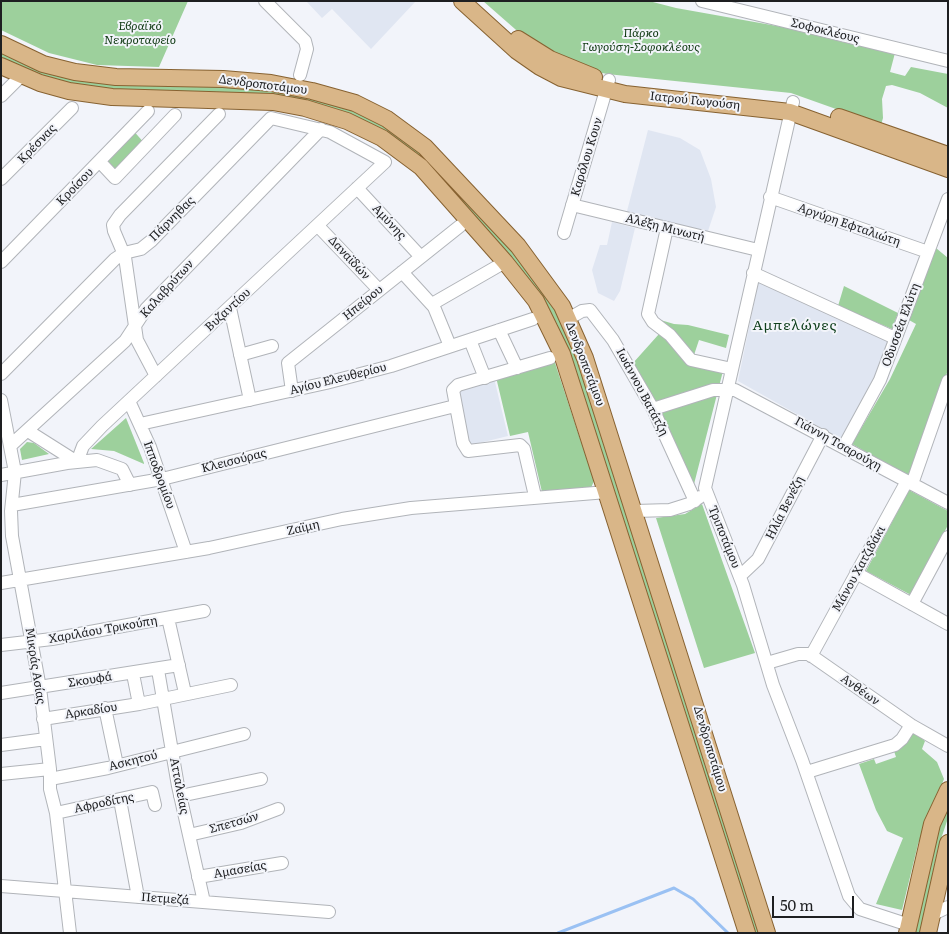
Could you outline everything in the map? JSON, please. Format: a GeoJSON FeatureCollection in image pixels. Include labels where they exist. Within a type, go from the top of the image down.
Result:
{"type":"FeatureCollection","features":[{"type":"Feature","properties":{"kind":"main road","name":"Ιατρού Γωγούση"},"geometry":{"type":"LineString","coordinates":[[462,1],[512,47],[540,67],[562,78],[608,86],[792,107],[948,155]]}},
{"type":"Feature","properties":{"kind":"main road","name":"Ιατρού Γωγούση"},"geometry":{"type":"LineString","coordinates":[[475,1],[517,38],[550,59],[608,86]]}},
{"type":"Feature","properties":{"kind":"main road","name":"Δενδροποτάμου"},"geometry":{"type":"LineString","coordinates":[[1,44],[43,64],[75,72],[116,77],[223,79],[284,85],[343,99],[367,109],[406,132],[437,158],[530,261],[551,289],[568,319],[596,388],[768,933]]}},
{"type":"Feature","properties":{"kind":"main road","name":"Δενδροποτάμου"},"geometry":{"type":"LineString","coordinates":[[1,66],[21,76],[59,89],[101,96],[285,103],[347,121],[382,138],[421,167],[505,262],[536,301],[557,341],[747,933]]}},
{"type":"Feature","properties":{"kind":"main road","name":"Ιατρού Γωγούση"},"geometry":{"type":"LineString","coordinates":[[792,107],[948,169]]}},
{"type":"Feature","properties":{"kind":"main road"},"geometry":{"type":"LineString","coordinates":[[908,929],[932,824],[948,790]]}},
{"type":"Feature","properties":{"kind":"main road"},"geometry":{"type":"LineString","coordinates":[[928,933],[945,871],[948,842]]}},
{"type":"Feature","properties":{"kind":"street"},"geometry":{"type":"LineString","coordinates":[[265,1],[305,41],[306,53],[300,74]]}},
{"type":"Feature","properties":{"kind":"street","name":"Σοφοκλέους"},"geometry":{"type":"LineString","coordinates":[[702,1],[753,7],[948,61]]}},
{"type":"Feature","properties":{"kind":"street"},"geometry":{"type":"LineString","coordinates":[[4,90],[21,76]]}},
{"type":"Feature","properties":{"kind":"street","name":"Καρόλου Κουν"},"geometry":{"type":"LineString","coordinates":[[564,233],[608,86]]}},
{"type":"Feature","properties":{"kind":"street"},"geometry":{"type":"LineString","coordinates":[[635,511],[670,510],[695,501],[705,488],[792,107]]}},
{"type":"Feature","properties":{"kind":"street","name":"Κρέσνας"},"geometry":{"type":"LineString","coordinates":[[1,179],[72,108]]}},
{"type":"Feature","properties":{"kind":"street","name":"Κροίσου"},"geometry":{"type":"LineString","coordinates":[[1,262],[148,111]]}},
{"type":"Feature","properties":{"kind":"street"},"geometry":{"type":"LineString","coordinates":[[156,376],[139,346],[124,253],[113,226],[120,215],[219,114]]}},
{"type":"Feature","properties":{"kind":"street"},"geometry":{"type":"LineString","coordinates":[[100,162],[116,178],[175,115]]}},
{"type":"Feature","properties":{"kind":"street","name":"Πάρνηθας"},"geometry":{"type":"LineString","coordinates":[[1,374],[97,276],[124,253],[139,249],[147,244],[271,118],[321,129]]}},
{"type":"Feature","properties":{"kind":"street"},"geometry":{"type":"LineString","coordinates":[[131,128],[146,144]]}},
{"type":"Feature","properties":{"kind":"street","name":"Βυζαντίου"},"geometry":{"type":"LineString","coordinates":[[77,462],[83,446],[129,401],[385,162],[345,139],[321,129]]}},
{"type":"Feature","properties":{"kind":"street","name":"Καλαβρύτων"},"geometry":{"type":"LineString","coordinates":[[7,438],[28,431],[125,341],[136,326],[142,313],[321,129]]}},
{"type":"Feature","properties":{"kind":"street","name":"Αμύνης"},"geometry":{"type":"LineString","coordinates":[[357,188],[421,257]]}},
{"type":"Feature","properties":{"kind":"street","name":"Αργύρη Εφταλιώτη"},"geometry":{"type":"LineString","coordinates":[[770,198],[928,252]]}},
{"type":"Feature","properties":{"kind":"street","name":"Οδυσσέα Ελύτη"},"geometry":{"type":"LineString","coordinates":[[844,446],[880,380],[948,199]]}},
{"type":"Feature","properties":{"kind":"street","name":"Αλέξη Μινωτή"},"geometry":{"type":"LineString","coordinates":[[572,205],[758,250]]}},
{"type":"Feature","properties":{"kind":"street","name":"Δαναϊδών"},"geometry":{"type":"LineString","coordinates":[[318,226],[379,290]]}},
{"type":"Feature","properties":{"kind":"street","name":"Ηπείρου"},"geometry":{"type":"LineString","coordinates":[[292,391],[288,363],[460,226]]}},
{"type":"Feature","properties":{"kind":"street"},"geometry":{"type":"LineString","coordinates":[[667,228],[648,308],[650,317],[670,335],[691,360],[732,369]]}},
{"type":"Feature","properties":{"kind":"street"},"geometry":{"type":"LineString","coordinates":[[432,304],[505,262]]}},
{"type":"Feature","properties":{"kind":"street"},"geometry":{"type":"LineString","coordinates":[[402,272],[432,304],[450,346]]}},
{"type":"Feature","properties":{"kind":"street"},"geometry":{"type":"LineString","coordinates":[[753,273],[895,338]]}},
{"type":"Feature","properties":{"kind":"street"},"geometry":{"type":"LineString","coordinates":[[230,308],[250,400]]}},
{"type":"Feature","properties":{"kind":"street","name":"Ιωάννου Βατάτζη"},"geometry":{"type":"LineString","coordinates":[[568,319],[586,310],[594,312],[631,368],[654,409],[695,501]]}},
{"type":"Feature","properties":{"kind":"street","name":"Αγίου Ελευθερίου"},"geometry":{"type":"LineString","coordinates":[[140,424],[292,391],[391,366],[533,319]]}},
{"type":"Feature","properties":{"kind":"street"},"geometry":{"type":"LineString","coordinates":[[500,330],[517,368]]}},
{"type":"Feature","properties":{"kind":"street"},"geometry":{"type":"LineString","coordinates":[[470,340],[485,378]]}},
{"type":"Feature","properties":{"kind":"street"},"geometry":{"type":"LineString","coordinates":[[240,355],[272,346]]}},
{"type":"Feature","properties":{"kind":"street"},"geometry":{"type":"LineString","coordinates":[[535,496],[524,450],[520,445],[468,451],[463,443],[453,390],[458,385],[550,358]]}},
{"type":"Feature","properties":{"kind":"street","name":"Μάνου Χατζιδάκι"},"geometry":{"type":"LineString","coordinates":[[810,656],[909,483],[948,381]]}},
{"type":"Feature","properties":{"kind":"street"},"geometry":{"type":"LineString","coordinates":[[654,409],[713,390],[728,388]]}},
{"type":"Feature","properties":{"kind":"street","name":"Γιάννη Τσαρούχη"},"geometry":{"type":"LineString","coordinates":[[728,388],[738,391],[823,434],[909,483],[948,502]]}},
{"type":"Feature","properties":{"kind":"street","name":"Μικράς Ασίας"},"geometry":{"type":"LineString","coordinates":[[1,400],[15,472],[7,537],[21,579],[33,642],[70,933]]}},
{"type":"Feature","properties":{"kind":"street","name":"Ιπποδρομίου"},"geometry":{"type":"LineString","coordinates":[[129,401],[162,479],[186,552]]}},
{"type":"Feature","properties":{"kind":"street","name":"Κλεισούρας"},"geometry":{"type":"LineString","coordinates":[[12,505],[162,479],[455,406]]}},
{"type":"Feature","properties":{"kind":"street"},"geometry":{"type":"LineString","coordinates":[[28,431],[77,462]]}},
{"type":"Feature","properties":{"kind":"street","name":"Ηλία Βενέζη"},"geometry":{"type":"LineString","coordinates":[[740,576],[752,566],[761,554],[823,434]]}},
{"type":"Feature","properties":{"kind":"street"},"geometry":{"type":"LineString","coordinates":[[1,475],[97,460],[118,466],[124,470],[130,484]]}},
{"type":"Feature","properties":{"kind":"street","name":"Τριποτάμου"},"geometry":{"type":"LineString","coordinates":[[705,488],[740,576],[767,663],[851,901],[860,910],[908,929]]}},
{"type":"Feature","properties":{"kind":"street","name":"Ζαϊμη"},"geometry":{"type":"LineString","coordinates":[[1,582],[186,552],[342,519],[411,508],[535,496],[607,492]]}},
{"type":"Feature","properties":{"kind":"street"},"geometry":{"type":"LineString","coordinates":[[912,604],[948,537]]}},
{"type":"Feature","properties":{"kind":"street"},"geometry":{"type":"LineString","coordinates":[[856,573],[948,624]]}},
{"type":"Feature","properties":{"kind":"street","name":"Χαριλάου Τρικούπη"},"geometry":{"type":"LineString","coordinates":[[1,645],[33,642],[204,611]]}},
{"type":"Feature","properties":{"kind":"street"},"geometry":{"type":"LineString","coordinates":[[168,618],[185,693]]}},
{"type":"Feature","properties":{"kind":"street"},"geometry":{"type":"LineString","coordinates":[[767,663],[798,654],[810,656]]}},
{"type":"Feature","properties":{"kind":"street","name":"Ανθέων"},"geometry":{"type":"LineString","coordinates":[[810,656],[911,725],[948,746]]}},
{"type":"Feature","properties":{"kind":"street","name":"Σκουφά"},"geometry":{"type":"LineString","coordinates":[[1,693],[133,674],[179,665]]}},
{"type":"Feature","properties":{"kind":"street","name":"Ατταλείας"},"geometry":{"type":"LineString","coordinates":[[158,670],[180,796],[204,902]]}},
{"type":"Feature","properties":{"kind":"street"},"geometry":{"type":"LineString","coordinates":[[133,674],[139,704]]}},
{"type":"Feature","properties":{"kind":"street"},"geometry":{"type":"LineString","coordinates":[[164,699],[185,693],[231,685]]}},
{"type":"Feature","properties":{"kind":"street","name":"Αρκαδίου"},"geometry":{"type":"LineString","coordinates":[[43,719],[164,699]]}},
{"type":"Feature","properties":{"kind":"street"},"geometry":{"type":"LineString","coordinates":[[105,708],[118,765]]}},
{"type":"Feature","properties":{"kind":"street"},"geometry":{"type":"LineString","coordinates":[[806,772],[895,745],[902,739],[911,725]]}},
{"type":"Feature","properties":{"kind":"street","name":"Ασκητού"},"geometry":{"type":"LineString","coordinates":[[1,774],[50,774],[118,765],[244,734]]}},
{"type":"Feature","properties":{"kind":"street"},"geometry":{"type":"LineString","coordinates":[[1,745],[46,739]]}},
{"type":"Feature","properties":{"kind":"street"},"geometry":{"type":"LineString","coordinates":[[180,796],[261,779]]}},
{"type":"Feature","properties":{"kind":"street","name":"Αφροδίτης"},"geometry":{"type":"LineString","coordinates":[[56,813],[152,792],[155,805]]}},
{"type":"Feature","properties":{"kind":"street"},"geometry":{"type":"LineString","coordinates":[[120,800],[138,897]]}},
{"type":"Feature","properties":{"kind":"street","name":"Σπετσών"},"geometry":{"type":"LineString","coordinates":[[190,835],[241,823],[278,809]]}},
{"type":"Feature","properties":{"kind":"street","name":"Αμασείας"},"geometry":{"type":"LineString","coordinates":[[198,877],[282,863]]}},
{"type":"Feature","properties":{"kind":"street","name":"Πετμεζά"},"geometry":{"type":"LineString","coordinates":[[1,886],[329,912]]}},
{"type":"Feature","properties":{"kind":"street"},"geometry":{"type":"LineString","coordinates":[[932,915],[948,906]]}},
{"type":"Feature","properties":{"kind":"shaded area"},"geometry":{"type":"Polygon","coordinates":[[[306,1],[416,1],[371,49],[332,9],[322,18],[306,1]]]}},
{"type":"Feature","properties":{"kind":"shaded area"},"geometry":{"type":"Polygon","coordinates":[[[648,130],[680,138],[700,150],[711,179],[716,207],[707,234],[626,215],[648,130]]]}},
{"type":"Feature","properties":{"kind":"shaded area"},"geometry":{"type":"Polygon","coordinates":[[[612,222],[635,228],[620,291],[614,301],[598,293],[592,270],[600,245],[607,245],[612,222]]]}},
{"type":"Feature","properties":{"kind":"shaded area"},"geometry":{"type":"Polygon","coordinates":[[[759,279],[890,340],[870,391],[841,439],[738,381],[759,279]]]}},
{"type":"Feature","properties":{"kind":"shaded area"},"geometry":{"type":"Polygon","coordinates":[[[494,378],[508,436],[467,446],[456,398],[460,388],[494,378]]]}},
{"type":"Feature","properties":{"kind":"green space","name":"Εβραϊκό Νεκροταφείο"},"geometry":{"type":"Polygon","coordinates":[[[1,1],[188,1],[159,67],[97,65],[49,53],[1,30],[1,1]]]}},
{"type":"Feature","properties":{"kind":"green space","name":"Πάρκο Γωγούση-Σοφοκλέους"},"geometry":{"type":"Polygon","coordinates":[[[483,1],[649,1],[676,8],[805,31],[895,53],[890,72],[905,76],[911,67],[948,74],[948,108],[920,93],[892,85],[886,86],[882,99],[883,118],[881,125],[791,93],[607,74],[584,69],[531,43],[483,1]]]}},
{"type":"Feature","properties":{"kind":"green space"},"geometry":{"type":"Polygon","coordinates":[[[1,51],[179,84],[260,88],[333,102],[372,118],[414,145],[521,259],[553,305],[573,345],[761,933],[754,933],[574,365],[557,324],[536,289],[359,119],[63,84],[16,66],[1,58],[1,51]]]}},
{"type":"Feature","properties":{"kind":"green space"},"geometry":{"type":"Polygon","coordinates":[[[131,128],[146,145],[115,178],[100,162],[131,128]]]}},
{"type":"Feature","properties":{"kind":"green space"},"geometry":{"type":"Polygon","coordinates":[[[936,248],[948,258],[948,370],[910,477],[852,444],[890,379],[916,324],[909,320],[936,248]]]}},
{"type":"Feature","properties":{"kind":"green space"},"geometry":{"type":"Polygon","coordinates":[[[844,286],[898,313],[892,329],[838,306],[844,286]]]}},
{"type":"Feature","properties":{"kind":"green space"},"geometry":{"type":"Polygon","coordinates":[[[657,319],[729,335],[726,348],[699,340],[693,358],[724,367],[693,488],[633,363],[659,334],[657,319]]]}},
{"type":"Feature","properties":{"kind":"green space"},"geometry":{"type":"Polygon","coordinates":[[[554,360],[594,481],[591,488],[542,492],[528,432],[510,436],[496,377],[554,360]]]}},
{"type":"Feature","properties":{"kind":"green space"},"geometry":{"type":"Polygon","coordinates":[[[126,418],[144,464],[114,451],[91,449],[126,418]]]}},
{"type":"Feature","properties":{"kind":"green space"},"geometry":{"type":"Polygon","coordinates":[[[27,442],[34,443],[49,454],[22,460],[20,449],[27,442]]]}},
{"type":"Feature","properties":{"kind":"green space"},"geometry":{"type":"Polygon","coordinates":[[[909,490],[948,511],[948,525],[911,595],[866,571],[909,490]]]}},
{"type":"Feature","properties":{"kind":"green space"},"geometry":{"type":"Polygon","coordinates":[[[702,504],[755,653],[704,668],[656,518],[685,514],[702,504]]]}},
{"type":"Feature","properties":{"kind":"green space"},"geometry":{"type":"Polygon","coordinates":[[[910,733],[915,733],[925,741],[922,749],[937,762],[944,779],[918,844],[902,910],[876,904],[903,838],[887,831],[876,810],[859,764],[874,759],[876,764],[896,757],[894,751],[910,733]]]}},
{"type":"Feature","properties":{"kind":"green space"},"geometry":{"type":"Polygon","coordinates":[[[948,805],[948,818],[938,848],[920,933],[913,933],[938,825],[948,805]]]}},
{"type":"Feature","properties":{"kind":"waterway"},"geometry":{"type":"LineString","coordinates":[[558,933],[674,888],[693,899],[728,933]]}},
{"type":"Feature","properties":{"kind":"district","name":"Αμπελώνες"},"geometry":{"type":"Point","coordinates":[795,326]}}]}
